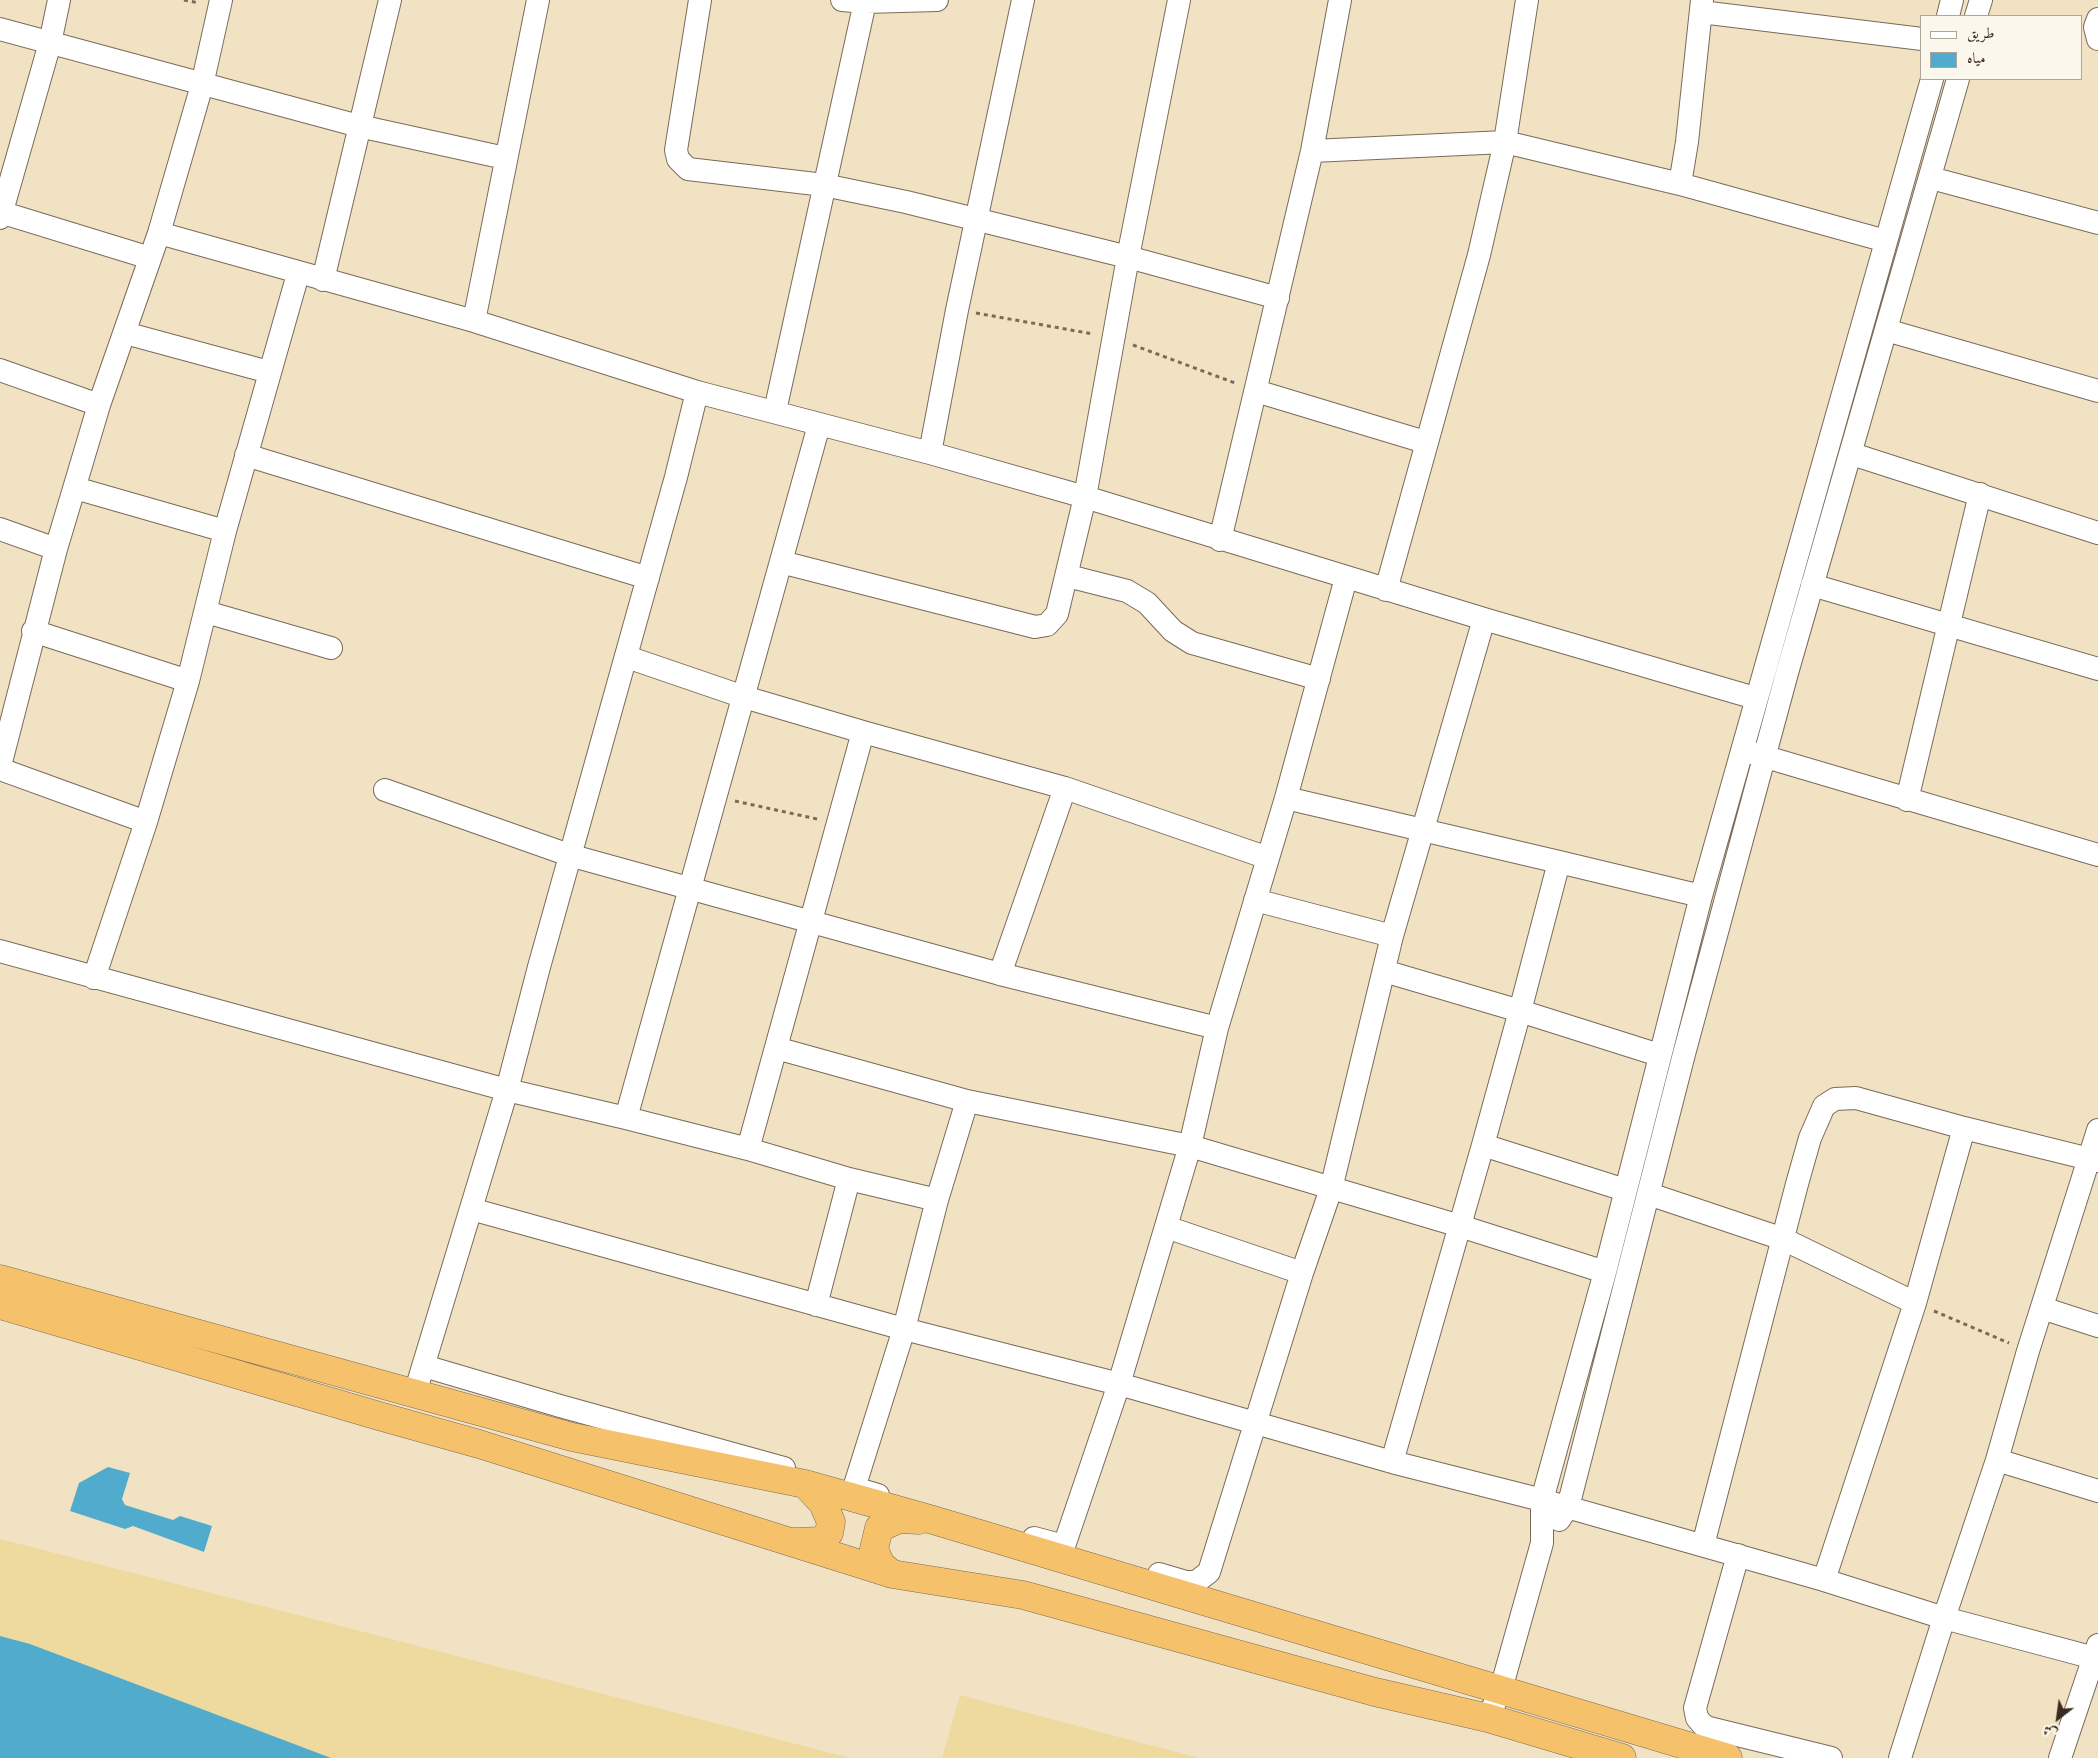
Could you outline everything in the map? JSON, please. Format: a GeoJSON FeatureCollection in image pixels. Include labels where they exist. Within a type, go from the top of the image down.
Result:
{"type":"FeatureCollection","features":[{"type":"Feature","properties":{"kind":"highway"},"geometry":{"type":"LineString","coordinates":[[0,1279],[37,1303],[378,1416],[480,1444],[892,1574],[1023,1595],[1375,1692],[1488,1718],[1622,1758]]}},
{"type":"Feature","properties":{"kind":"highway"},"geometry":{"type":"LineString","coordinates":[[0,1305],[37,1303],[415,1392],[572,1436],[805,1484],[933,1520],[1261,1620],[1501,1689],[1728,1758]]}},
{"type":"Feature","properties":{"kind":"highway"},"geometry":{"type":"LineString","coordinates":[[790,1542],[821,1541],[830,1533],[831,1522],[823,1503],[805,1484]]}},
{"type":"Feature","properties":{"kind":"highway"},"geometry":{"type":"LineString","coordinates":[[892,1574],[881,1565],[874,1549],[879,1528],[899,1519],[933,1520]]}},
{"type":"Feature","properties":{"kind":"street"},"geometry":{"type":"LineString","coordinates":[[59,0],[50,43],[1,214],[150,258]]}},
{"type":"Feature","properties":{"kind":"street"},"geometry":{"type":"LineString","coordinates":[[146,822],[0,768],[33,631],[56,549],[99,405],[159,233],[202,86],[221,0]]}},
{"type":"Feature","properties":{"kind":"street"},"geometry":{"type":"LineString","coordinates":[[324,280],[390,0]]}},
{"type":"Feature","properties":{"kind":"street"},"geometry":{"type":"LineString","coordinates":[[474,322],[505,158],[538,0]]}},
{"type":"Feature","properties":{"kind":"street"},"geometry":{"type":"LineString","coordinates":[[700,0],[676,150],[678,159],[684,166],[693,170],[824,185],[976,219],[1128,257],[1278,298]]}},
{"type":"Feature","properties":{"kind":"street"},"geometry":{"type":"LineString","coordinates":[[842,0],[865,2],[937,0]]}},
{"type":"Feature","properties":{"kind":"street"},"geometry":{"type":"LineString","coordinates":[[930,453],[957,310],[1023,0]]}},
{"type":"Feature","properties":{"kind":"street"},"geometry":{"type":"LineString","coordinates":[[781,562],[1035,628],[1047,625],[1057,614],[1068,576],[1085,497],[1128,257],[1179,0]]}},
{"type":"Feature","properties":{"kind":"street"},"geometry":{"type":"LineString","coordinates":[[1220,540],[1312,151],[1340,0]]}},
{"type":"Feature","properties":{"kind":"street"},"geometry":{"type":"LineString","coordinates":[[1386,590],[1425,442],[1479,255],[1505,142],[1527,0]]}},
{"type":"Feature","properties":{"kind":"street"},"geometry":{"type":"LineString","coordinates":[[1948,15],[1952,0]]}},
{"type":"Feature","properties":{"kind":"street"},"geometry":{"type":"LineString","coordinates":[[1976,15],[1981,0]]}},
{"type":"Feature","properties":{"kind":"street"},"geometry":{"type":"LineString","coordinates":[[775,411],[865,2]]}},
{"type":"Feature","properties":{"kind":"street"},"geometry":{"type":"LineString","coordinates":[[1680,184],[1687,142],[1701,6],[1920,39]]}},
{"type":"Feature","properties":{"kind":"street"},"geometry":{"type":"LineString","coordinates":[[2098,19],[2095,27],[2098,40]]}},
{"type":"Feature","properties":{"kind":"street"},"geometry":{"type":"LineString","coordinates":[[0,29],[202,86],[360,126],[505,158]]}},
{"type":"Feature","properties":{"kind":"street"},"geometry":{"type":"LineString","coordinates":[[1488,1718],[1501,1689],[1542,1543],[1542,1500],[1605,1272],[1659,1054],[1701,896],[1755,698],[1824,465],[1932,80]]}},
{"type":"Feature","properties":{"kind":"street"},"geometry":{"type":"LineString","coordinates":[[1542,1543],[1568,1507],[1684,1054],[1764,756],[1958,80]]}},
{"type":"Feature","properties":{"kind":"street"},"geometry":{"type":"LineString","coordinates":[[1312,151],[1505,142],[1680,184],[1886,241]]}},
{"type":"Feature","properties":{"kind":"street"},"geometry":{"type":"LineString","coordinates":[[1931,178],[2098,223]]}},
{"type":"Feature","properties":{"kind":"street"},"geometry":{"type":"LineString","coordinates":[[159,233],[298,274],[474,322],[697,392],[775,411],[819,425],[930,453],[1085,497],[1346,578],[1755,698]]}},
{"type":"Feature","properties":{"kind":"street"},"geometry":{"type":"LineString","coordinates":[[94,978],[146,822],[188,681],[225,531],[298,274]]}},
{"type":"Feature","properties":{"kind":"street"},"geometry":{"type":"LineString","coordinates":[[1886,330],[2098,391]]}},
{"type":"Feature","properties":{"kind":"street"},"geometry":{"type":"LineString","coordinates":[[125,333],[269,372]]}},
{"type":"Feature","properties":{"kind":"street"},"geometry":{"type":"LineString","coordinates":[[0,370],[99,405]]}},
{"type":"Feature","properties":{"kind":"street"},"geometry":{"type":"LineString","coordinates":[[1256,391],[1425,442]]}},
{"type":"Feature","properties":{"kind":"street"},"geometry":{"type":"LineString","coordinates":[[415,1392],[507,1090],[570,855],[627,657],[697,392]]}},
{"type":"Feature","properties":{"kind":"street"},"geometry":{"type":"LineString","coordinates":[[626,1118],[819,425]]}},
{"type":"Feature","properties":{"kind":"street"},"geometry":{"type":"LineString","coordinates":[[1852,454],[2098,533]]}},
{"type":"Feature","properties":{"kind":"street"},"geometry":{"type":"LineString","coordinates":[[246,456],[648,578]]}},
{"type":"Feature","properties":{"kind":"street"},"geometry":{"type":"LineString","coordinates":[[75,488],[225,531]]}},
{"type":"Feature","properties":{"kind":"street"},"geometry":{"type":"LineString","coordinates":[[1907,800],[1950,627],[1980,494]]}},
{"type":"Feature","properties":{"kind":"street"},"geometry":{"type":"LineString","coordinates":[[0,529],[56,549]]}},
{"type":"Feature","properties":{"kind":"street"},"geometry":{"type":"LineString","coordinates":[[1068,576],[1127,591],[1147,603],[1173,631],[1192,643],[1318,679]]}},
{"type":"Feature","properties":{"kind":"street"},"geometry":{"type":"LineString","coordinates":[[1064,1546],[1119,1384],[1190,1146],[1217,1028],[1286,798],[1346,578]]}},
{"type":"Feature","properties":{"kind":"street"},"geometry":{"type":"LineString","coordinates":[[1812,585],[2098,669]]}},
{"type":"Feature","properties":{"kind":"street"},"geometry":{"type":"LineString","coordinates":[[206,612],[331,648]]}},
{"type":"Feature","properties":{"kind":"street"},"geometry":{"type":"LineString","coordinates":[[424,1366],[1186,1582],[1196,1582],[1209,1572],[1302,1273],[1331,1189],[1392,936],[1484,619]]}},
{"type":"Feature","properties":{"kind":"street"},"geometry":{"type":"LineString","coordinates":[[33,631],[188,681]]}},
{"type":"Feature","properties":{"kind":"street"},"geometry":{"type":"LineString","coordinates":[[627,657],[744,697],[1065,788],[1268,858]]}},
{"type":"Feature","properties":{"kind":"street"},"geometry":{"type":"LineString","coordinates":[[748,1149],[863,732]]}},
{"type":"Feature","properties":{"kind":"street"},"geometry":{"type":"LineString","coordinates":[[1741,749],[1907,800],[2098,855]]}},
{"type":"Feature","properties":{"kind":"street"},"geometry":{"type":"LineString","coordinates":[[1000,974],[1065,788]]}},
{"type":"Feature","properties":{"kind":"street"},"geometry":{"type":"LineString","coordinates":[[386,790],[570,855],[1000,974],[1217,1028]]}},
{"type":"Feature","properties":{"kind":"street"},"geometry":{"type":"LineString","coordinates":[[1286,798],[1701,896]]}},
{"type":"Feature","properties":{"kind":"street"},"geometry":{"type":"LineString","coordinates":[[1392,1462],[1483,1145],[1559,862]]}},
{"type":"Feature","properties":{"kind":"street"},"geometry":{"type":"LineString","coordinates":[[1255,900],[1392,936]]}},
{"type":"Feature","properties":{"kind":"street"},"geometry":{"type":"LineString","coordinates":[[0,951],[507,1090],[748,1149],[849,1179],[937,1200]]}},
{"type":"Feature","properties":{"kind":"street"},"geometry":{"type":"LineString","coordinates":[[1384,972],[1659,1054]]}},
{"type":"Feature","properties":{"kind":"street"},"geometry":{"type":"LineString","coordinates":[[776,1048],[968,1101],[1190,1146],[1460,1226],[1605,1272]]}},
{"type":"Feature","properties":{"kind":"street"},"geometry":{"type":"LineString","coordinates":[[1703,1545],[1782,1239],[1816,1123],[1824,1106],[1835,1099],[1856,1098],[1964,1128],[2094,1159]]}},
{"type":"Feature","properties":{"kind":"street"},"geometry":{"type":"LineString","coordinates":[[854,1488],[904,1329],[937,1200],[968,1101]]}},
{"type":"Feature","properties":{"kind":"street"},"geometry":{"type":"LineString","coordinates":[[1824,1580],[1915,1303],[1964,1128]]}},
{"type":"Feature","properties":{"kind":"street"},"geometry":{"type":"LineString","coordinates":[[1900,1758],[1997,1460],[2028,1351],[2094,1159],[2098,1130]]}},
{"type":"Feature","properties":{"kind":"street"},"geometry":{"type":"LineString","coordinates":[[1483,1145],[1625,1190]]}},
{"type":"Feature","properties":{"kind":"street"},"geometry":{"type":"LineString","coordinates":[[816,1305],[849,1179]]}},
{"type":"Feature","properties":{"kind":"street"},"geometry":{"type":"LineString","coordinates":[[1649,1194],[1782,1239],[1915,1303]]}},
{"type":"Feature","properties":{"kind":"street"},"geometry":{"type":"LineString","coordinates":[[471,1208],[816,1305],[1119,1384],[1392,1462],[1542,1500],[1738,1554],[1944,1618],[2097,1654],[2060,1758]]}},
{"type":"Feature","properties":{"kind":"street"},"geometry":{"type":"LineString","coordinates":[[1166,1227],[1302,1273]]}},
{"type":"Feature","properties":{"kind":"street"},"geometry":{"type":"LineString","coordinates":[[2042,1308],[2098,1326]]}},
{"type":"Feature","properties":{"kind":"street"},"geometry":{"type":"LineString","coordinates":[[1997,1460],[2098,1490]]}},
{"type":"Feature","properties":{"kind":"street"},"geometry":{"type":"LineString","coordinates":[[1738,1554],[1695,1708],[1697,1718],[1709,1728],[1831,1758]]}},
{"type":"Feature","properties":{"kind":"path"},"geometry":{"type":"LineString","coordinates":[[957,310],[1114,338],[1256,391]]}},
{"type":"Feature","properties":{"kind":"path"},"geometry":{"type":"LineString","coordinates":[[715,796],[838,824]]}},
{"type":"Feature","properties":{"kind":"path"},"geometry":{"type":"LineString","coordinates":[[1915,1303],[2028,1351]]}},
{"type":"Feature","properties":{"kind":"sand"},"geometry":{"type":"Polygon","coordinates":[[[0,1539],[850,1758],[178,1758],[0,1703],[0,1539]]]}},
{"type":"Feature","properties":{"kind":"sand"},"geometry":{"type":"Polygon","coordinates":[[[960,1695],[1199,1758],[942,1758],[960,1695]]]}},
{"type":"Feature","properties":{"kind":"water"},"geometry":{"type":"Polygon","coordinates":[[[108,1467],[130,1473],[122,1499],[125,1505],[173,1520],[180,1516],[212,1526],[204,1552],[133,1526],[125,1529],[70,1511],[79,1483],[108,1467]]]}},
{"type":"Feature","properties":{"kind":"water"},"geometry":{"type":"Polygon","coordinates":[[[0,1636],[30,1644],[331,1758],[0,1758],[0,1636]]]}}]}
